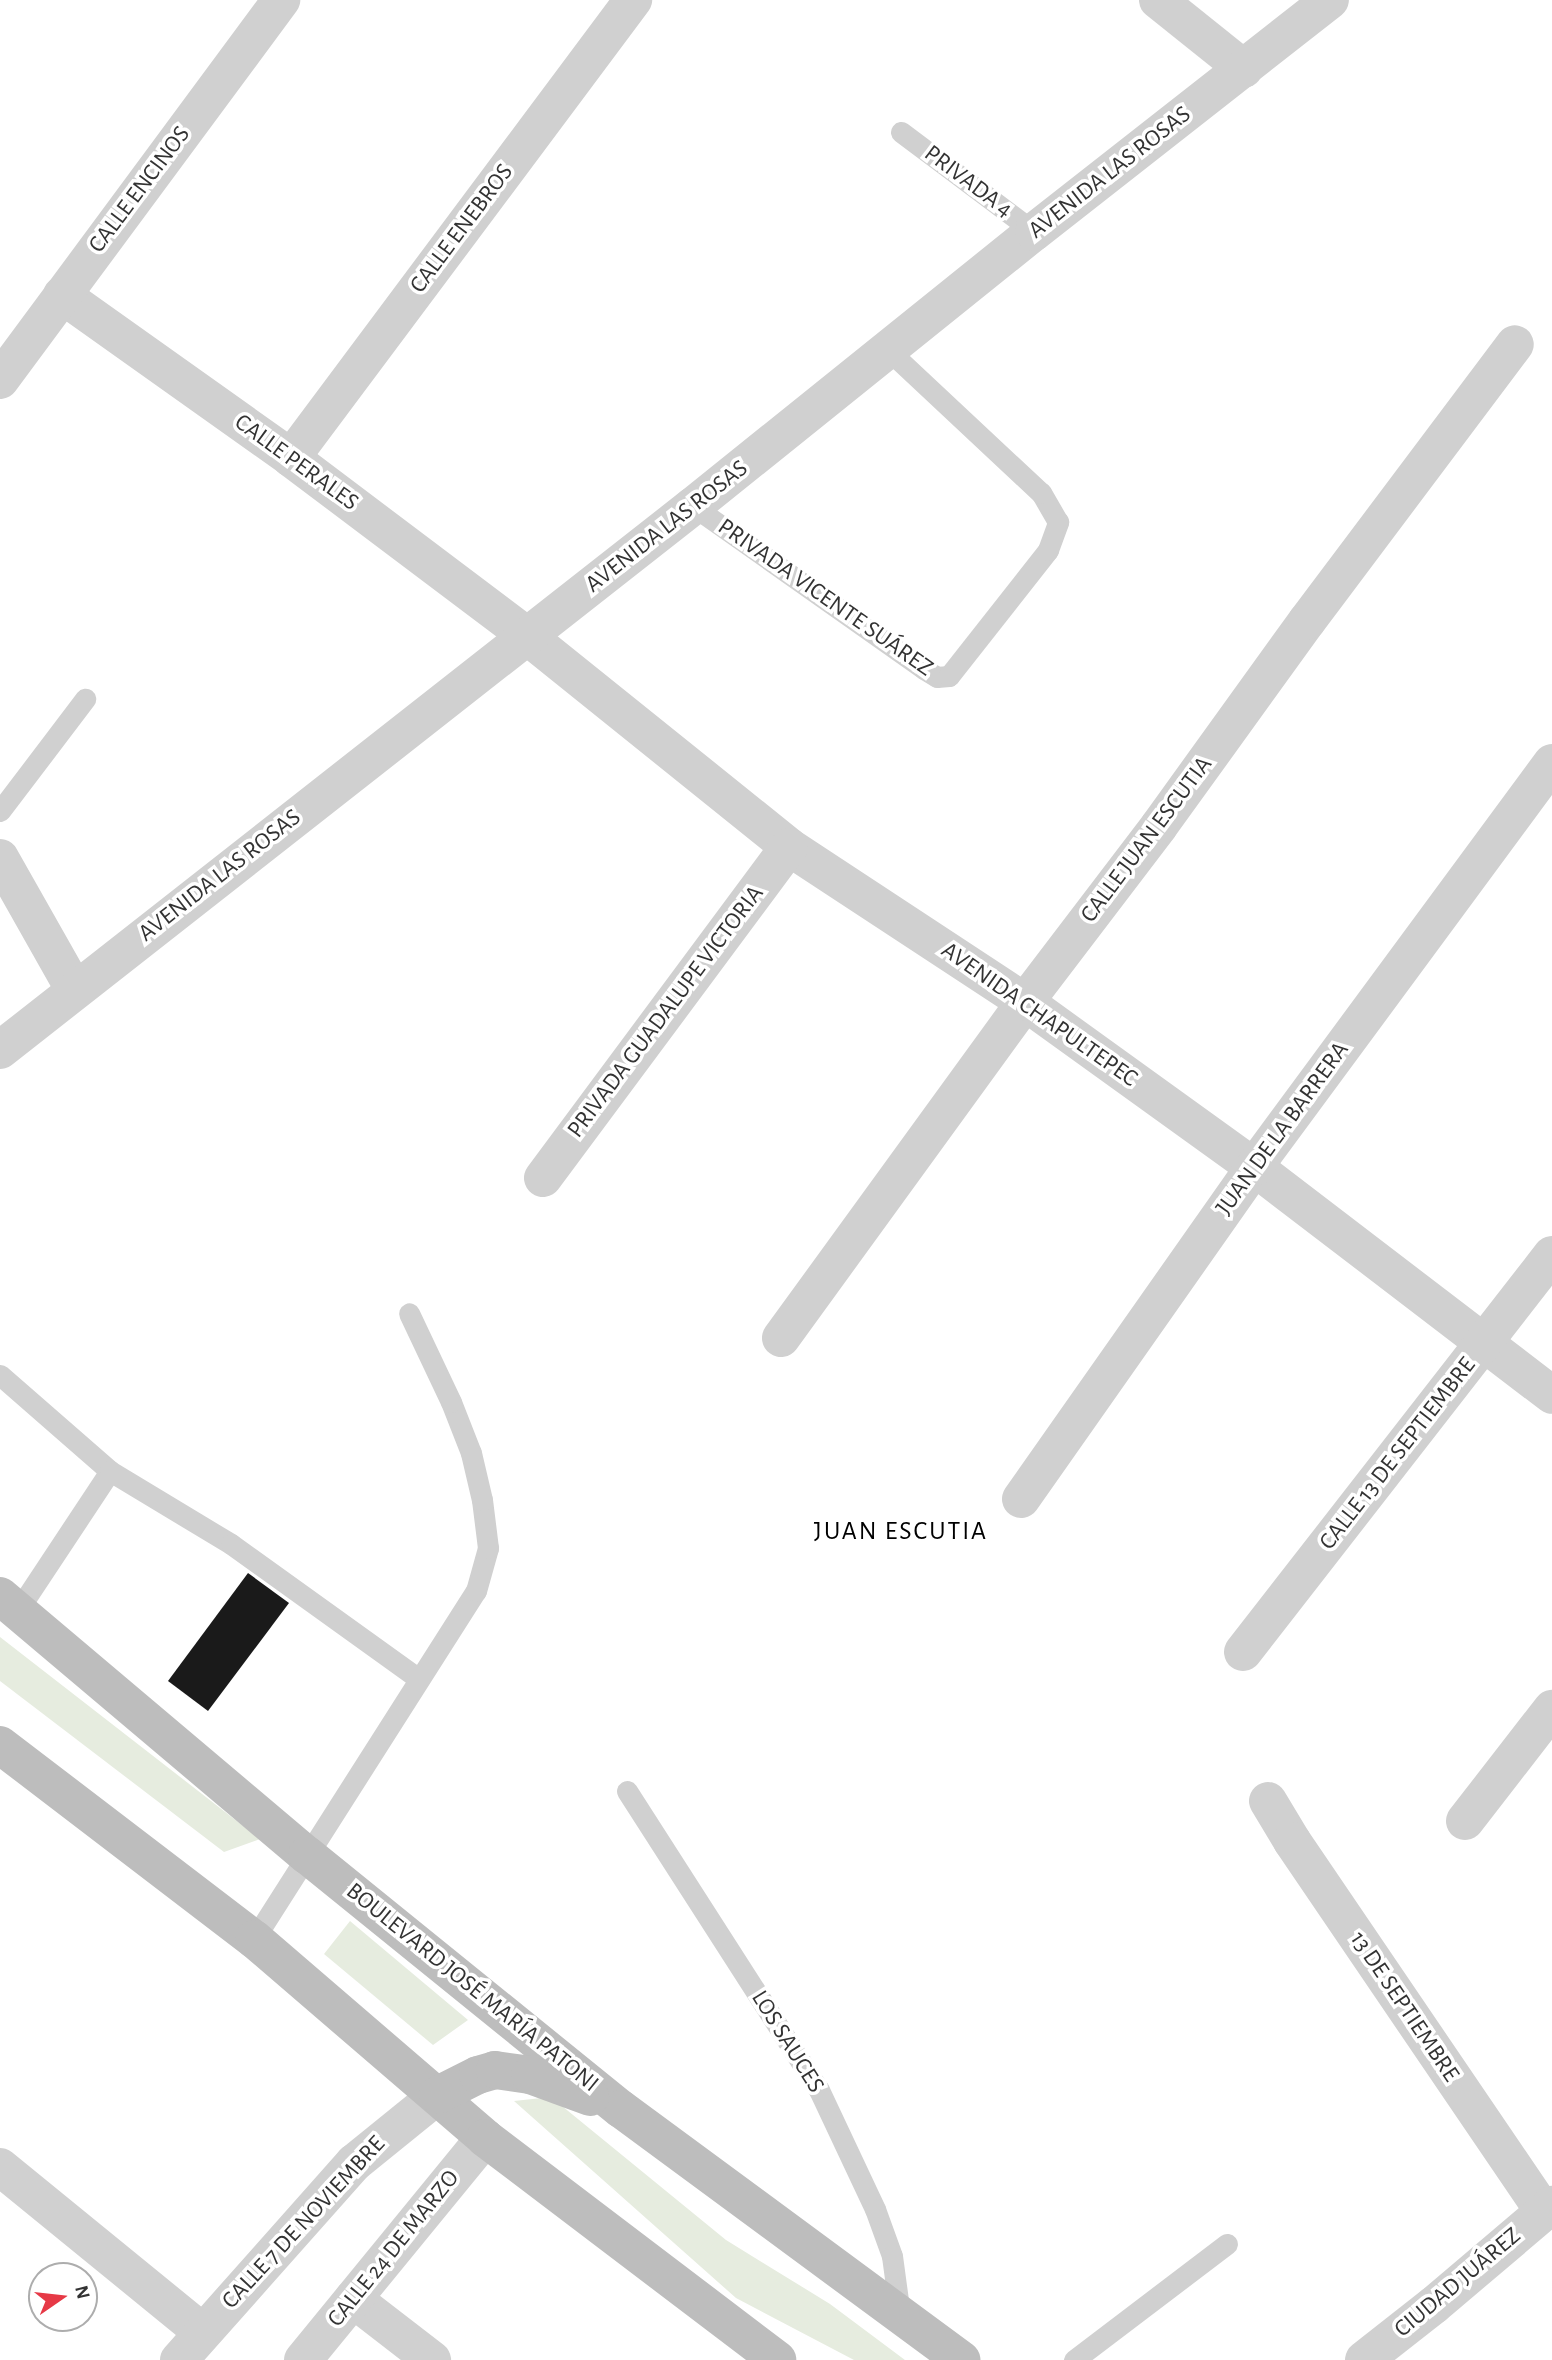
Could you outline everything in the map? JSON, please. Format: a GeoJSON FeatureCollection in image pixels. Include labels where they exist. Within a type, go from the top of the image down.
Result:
{"type":"FeatureCollection","features":[{"type":"Feature","properties":{"kind":"main road","name":"BOULEVARD JOSÉ MARÍA PATONI"},"geometry":{"type":"LineString","coordinates":[[9,1603],[307,1855],[621,2109],[961,2360]]}},
{"type":"Feature","properties":{"kind":"main road"},"geometry":{"type":"LineString","coordinates":[[0,1745],[254,1939],[485,2138],[777,2360]]}},
{"type":"Feature","properties":{"kind":"main road"},"geometry":{"type":"LineString","coordinates":[[438,2095],[478,2075],[495,2070],[509,2070],[621,2109]]}},
{"type":"Feature","properties":{"kind":"street","name":"CALLE ENCINOS"},"geometry":{"type":"LineString","coordinates":[[0,380],[281,0]]}},
{"type":"Feature","properties":{"kind":"street","name":"CALLE ENEBROS"},"geometry":{"type":"LineString","coordinates":[[292,458],[633,0]]}},
{"type":"Feature","properties":{"kind":"street"},"geometry":{"type":"LineString","coordinates":[[1157,0],[1244,69]]}},
{"type":"Feature","properties":{"kind":"street","name":"AVENIDA LAS ROSAS"},"geometry":{"type":"LineString","coordinates":[[0,1050],[74,989],[693,506],[1034,232],[1330,0]]}},
{"type":"Feature","properties":{"kind":"street","name":"CALLE PERALES"},"geometry":{"type":"LineString","coordinates":[[62,295],[292,458],[527,636]]}},
{"type":"Feature","properties":{"kind":"street","name":"CALLE JUAN ESCUTIA"},"geometry":{"type":"LineString","coordinates":[[780,1338],[1025,1002],[1159,826],[1307,621],[1515,344]]}},
{"type":"Feature","properties":{"kind":"street","name":"AVENIDA CHAPULTEPEC"},"geometry":{"type":"LineString","coordinates":[[527,636],[789,847],[1025,1002],[1254,1167],[1552,1395]]}},
{"type":"Feature","properties":{"kind":"street","name":"JUAN DE LA BARRERA"},"geometry":{"type":"LineString","coordinates":[[1021,1499],[1254,1167],[1552,763]]}},
{"type":"Feature","properties":{"kind":"street","name":"PRIVADA GUADALUPE VICTORIA"},"geometry":{"type":"LineString","coordinates":[[542,1178],[789,847]]}},
{"type":"Feature","properties":{"kind":"street"},"geometry":{"type":"LineString","coordinates":[[0,858],[74,989]]}},
{"type":"Feature","properties":{"kind":"street","name":"CALLE 13 DE SEPTIEMBRE"},"geometry":{"type":"LineString","coordinates":[[1243,1652],[1552,1255]]}},
{"type":"Feature","properties":{"kind":"street"},"geometry":{"type":"LineString","coordinates":[[1465,1821],[1552,1709]]}},
{"type":"Feature","properties":{"kind":"street","name":"13 DE SEPTIEMBRE"},"geometry":{"type":"LineString","coordinates":[[1268,1801],[1307,1863],[1548,2208]]}},
{"type":"Feature","properties":{"kind":"street","name":"CALLE 7 DE NOVIEMBRE"},"geometry":{"type":"LineString","coordinates":[[190,2346],[354,2163],[438,2095]]}},
{"type":"Feature","properties":{"kind":"street","name":"CALLE 24 DE MARZO"},"geometry":{"type":"LineString","coordinates":[[303,2360],[485,2138]]}},
{"type":"Feature","properties":{"kind":"street"},"geometry":{"type":"LineString","coordinates":[[0,2167],[190,2346]]}},
{"type":"Feature","properties":{"kind":"street","name":"CIUDAD JUÁREZ"},"geometry":{"type":"LineString","coordinates":[[1364,2360],[1434,2305],[1548,2208]]}},
{"type":"Feature","properties":{"kind":"street"},"geometry":{"type":"LineString","coordinates":[[353,2299],[432,2360]]}},
{"type":"Feature","properties":{"kind":"lane","name":"PRIVADA 4"},"geometry":{"type":"LineString","coordinates":[[901,132],[1034,232]]}},
{"type":"Feature","properties":{"kind":"lane","name":"PRIVADA VICENTE SUÁREZ"},"geometry":{"type":"LineString","coordinates":[[693,506],[924,669],[937,677],[948,676],[1048,550],[1058,522],[1041,492],[889,351]]}},
{"type":"Feature","properties":{"kind":"lane"},"geometry":{"type":"LineString","coordinates":[[0,811],[85,699]]}},
{"type":"Feature","properties":{"kind":"lane"},"geometry":{"type":"LineString","coordinates":[[254,1939],[476,1591],[488,1548],[482,1500],[471,1453],[451,1402],[409,1313]]}},
{"type":"Feature","properties":{"kind":"lane"},"geometry":{"type":"LineString","coordinates":[[0,1375],[110,1471],[231,1544],[419,1679]]}},
{"type":"Feature","properties":{"kind":"lane"},"geometry":{"type":"LineString","coordinates":[[9,1603],[110,1471]]}},
{"type":"Feature","properties":{"kind":"lane","name":"LOS SAUCES"},"geometry":{"type":"LineString","coordinates":[[627,1791],[818,2090],[876,2209],[892,2256],[900,2315]]}},
{"type":"Feature","properties":{"kind":"lane"},"geometry":{"type":"LineString","coordinates":[[1074,2360],[1227,2244]]}},
{"type":"Feature","properties":{"kind":"shaded area"},"geometry":{"type":"Polygon","coordinates":[[[0,1637],[260,1839],[224,1852],[0,1681],[0,1637]]]}},
{"type":"Feature","properties":{"kind":"shaded area"},"geometry":{"type":"Polygon","coordinates":[[[350,1921],[468,2020],[433,2045],[324,1954],[350,1921]]]}},
{"type":"Feature","properties":{"kind":"shaded area"},"geometry":{"type":"Polygon","coordinates":[[[551,2097],[726,2240],[830,2304],[905,2360],[854,2360],[736,2298],[514,2101],[551,2097]]]}},
{"type":"Feature","properties":{"kind":"building"},"geometry":{"type":"Polygon","coordinates":[[[248,1573],[289,1603],[208,1711],[168,1681],[248,1573]]]}},
{"type":"Feature","properties":{"kind":"district","name":"JUAN ESCUTIA"},"geometry":{"type":"Point","coordinates":[901,1532]}}]}
